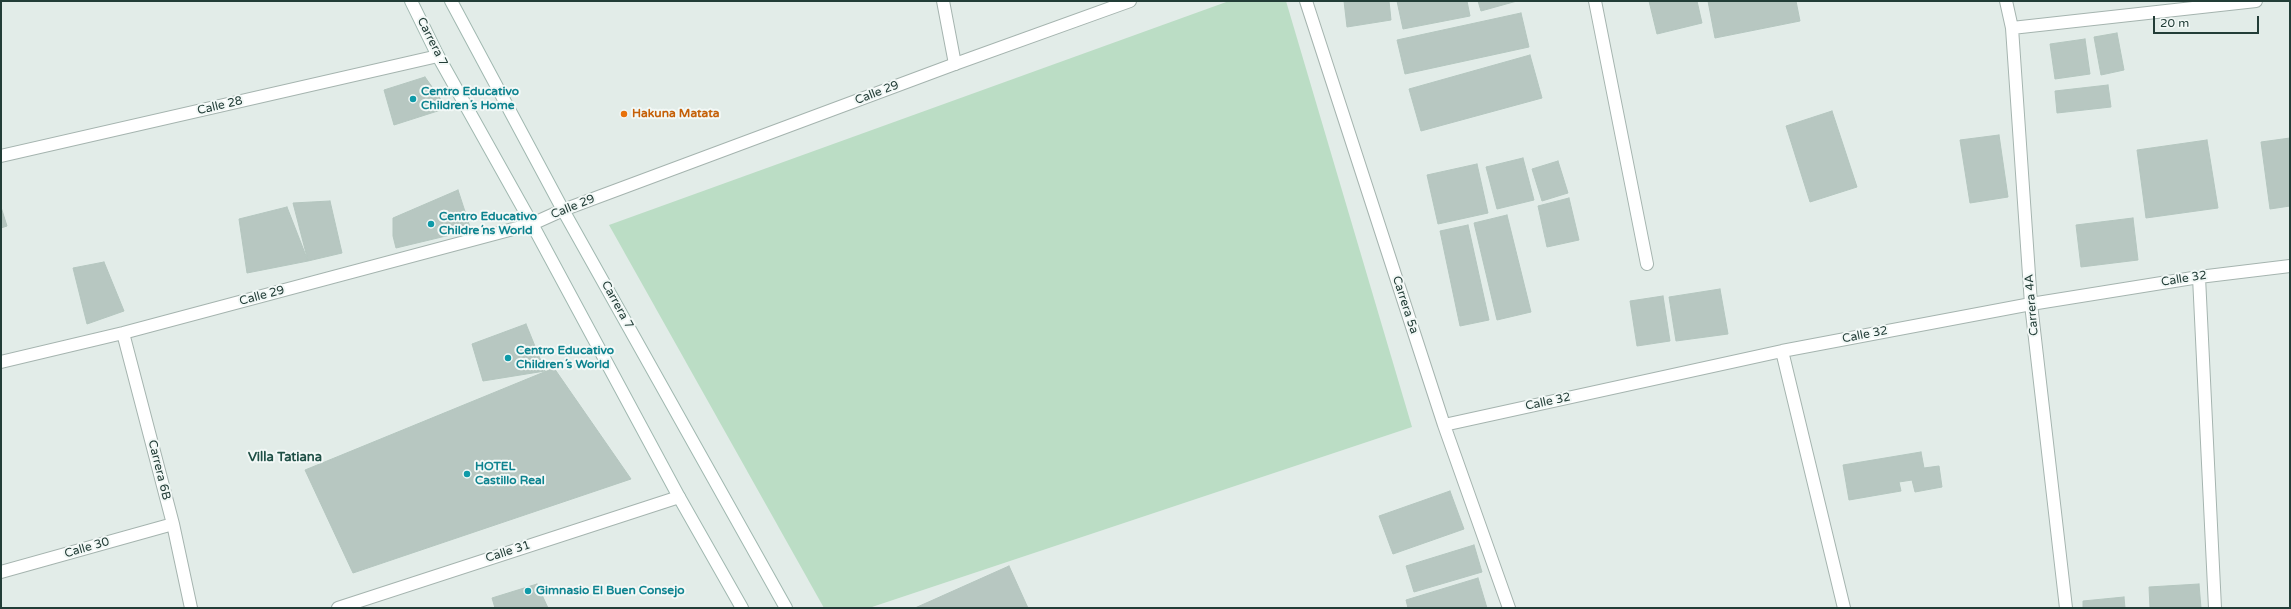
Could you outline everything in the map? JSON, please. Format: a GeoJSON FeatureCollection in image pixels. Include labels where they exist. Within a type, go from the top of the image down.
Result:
{"type":"FeatureCollection","features":[{"type":"Feature","properties":{"kind":"street","name":"Carrera 7"},"geometry":{"type":"LineString","coordinates":[[411,1],[438,56],[532,224],[679,497],[742,608]]}},
{"type":"Feature","properties":{"kind":"street","name":"Carrera 7"},"geometry":{"type":"LineString","coordinates":[[451,1],[563,210],[786,608]]}},
{"type":"Feature","properties":{"kind":"street"},"geometry":{"type":"LineString","coordinates":[[943,1],[955,64]]}},
{"type":"Feature","properties":{"kind":"street","name":"Calle 29"},"geometry":{"type":"LineString","coordinates":[[1,362],[123,333],[532,224],[563,210],[955,64],[1130,1]]}},
{"type":"Feature","properties":{"kind":"street","name":"Carrera 5a"},"geometry":{"type":"LineString","coordinates":[[1306,1],[1444,426],[1509,608]]}},
{"type":"Feature","properties":{"kind":"street"},"geometry":{"type":"LineString","coordinates":[[1595,1],[1647,264]]}},
{"type":"Feature","properties":{"kind":"street","name":"Carrera 4A"},"geometry":{"type":"LineString","coordinates":[[2006,1],[2012,28],[2031,304],[2066,608]]}},
{"type":"Feature","properties":{"kind":"street"},"geometry":{"type":"LineString","coordinates":[[2012,28],[2256,1]]}},
{"type":"Feature","properties":{"kind":"street","name":"Calle 28"},"geometry":{"type":"LineString","coordinates":[[1,156],[438,56]]}},
{"type":"Feature","properties":{"kind":"street","name":"Calle 32"},"geometry":{"type":"LineString","coordinates":[[1444,426],[1782,351],[2031,304],[2199,277],[2290,266]]}},
{"type":"Feature","properties":{"kind":"street"},"geometry":{"type":"LineString","coordinates":[[2199,277],[2215,608]]}},
{"type":"Feature","properties":{"kind":"street","name":"Carrera 6B"},"geometry":{"type":"LineString","coordinates":[[123,333],[192,608]]}},
{"type":"Feature","properties":{"kind":"street"},"geometry":{"type":"LineString","coordinates":[[1782,351],[1844,608]]}},
{"type":"Feature","properties":{"kind":"street","name":"Calle 31"},"geometry":{"type":"LineString","coordinates":[[338,608],[679,497]]}},
{"type":"Feature","properties":{"kind":"street","name":"Calle 30"},"geometry":{"type":"LineString","coordinates":[[1,572],[172,524]]}},
{"type":"Feature","properties":{"kind":"green space"},"geometry":{"type":"Polygon","coordinates":[[[1229,1],[1286,1],[1412,427],[869,608],[824,608],[609,225],[1229,1]]]}},
{"type":"Feature","properties":{"kind":"building"},"geometry":{"type":"Polygon","coordinates":[[[1344,1],[1389,1],[1391,20],[1347,27],[1344,1]]]}},
{"type":"Feature","properties":{"kind":"building"},"geometry":{"type":"Polygon","coordinates":[[[1397,1],[1467,1],[1470,16],[1403,29],[1397,1]]]}},
{"type":"Feature","properties":{"kind":"building"},"geometry":{"type":"Polygon","coordinates":[[[1478,1],[1517,1],[1481,11],[1478,1]]]}},
{"type":"Feature","properties":{"kind":"building"},"geometry":{"type":"Polygon","coordinates":[[[1649,1],[1697,1],[1702,23],[1657,34],[1649,1]]]}},
{"type":"Feature","properties":{"kind":"building"},"geometry":{"type":"Polygon","coordinates":[[[1708,1],[1796,1],[1800,21],[1715,38],[1708,1]]]}},
{"type":"Feature","properties":{"kind":"building"},"geometry":{"type":"Polygon","coordinates":[[[1521,13],[1529,47],[1405,74],[1397,40],[1521,13]]]}},
{"type":"Feature","properties":{"kind":"building"},"geometry":{"type":"Polygon","coordinates":[[[2117,33],[2124,70],[2101,75],[2094,37],[2117,33]]]}},
{"type":"Feature","properties":{"kind":"building"},"geometry":{"type":"Polygon","coordinates":[[[2085,39],[2090,74],[2055,79],[2050,44],[2085,39]]]}},
{"type":"Feature","properties":{"kind":"building"},"geometry":{"type":"Polygon","coordinates":[[[1530,55],[1542,98],[1421,131],[1409,89],[1530,55]]]}},
{"type":"Feature","properties":{"kind":"building","name":"Centro Educativo Children´s Home"},"geometry":{"type":"Polygon","coordinates":[[[425,77],[447,108],[394,125],[384,90],[425,77]]]}},
{"type":"Feature","properties":{"kind":"building"},"geometry":{"type":"Polygon","coordinates":[[[2108,85],[2111,107],[2057,113],[2055,91],[2108,85]]]}},
{"type":"Feature","properties":{"kind":"building"},"geometry":{"type":"Polygon","coordinates":[[[1832,111],[1857,187],[1810,202],[1786,126],[1832,111]]]}},
{"type":"Feature","properties":{"kind":"building"},"geometry":{"type":"Polygon","coordinates":[[[1999,135],[2008,197],[1970,203],[1960,140],[1999,135]]]}},
{"type":"Feature","properties":{"kind":"building"},"geometry":{"type":"Polygon","coordinates":[[[2290,138],[2290,206],[2270,209],[2261,142],[2290,138]]]}},
{"type":"Feature","properties":{"kind":"building"},"geometry":{"type":"Polygon","coordinates":[[[2207,140],[2218,208],[2146,218],[2137,150],[2207,140]]]}},
{"type":"Feature","properties":{"kind":"building"},"geometry":{"type":"Polygon","coordinates":[[[1523,158],[1534,200],[1497,209],[1486,167],[1523,158]]]}},
{"type":"Feature","properties":{"kind":"building"},"geometry":{"type":"Polygon","coordinates":[[[1558,161],[1568,193],[1542,201],[1532,169],[1558,161]]]}},
{"type":"Feature","properties":{"kind":"building"},"geometry":{"type":"Polygon","coordinates":[[[1477,164],[1488,213],[1438,224],[1427,175],[1477,164]]]}},
{"type":"Feature","properties":{"kind":"building","name":"Centro Educativo Childre´ns World"},"geometry":{"type":"Polygon","coordinates":[[[458,190],[471,230],[396,248],[393,236],[393,218],[458,190]]]}},
{"type":"Feature","properties":{"kind":"building"},"geometry":{"type":"Polygon","coordinates":[[[1569,198],[1579,240],[1547,247],[1538,206],[1569,198]]]}},
{"type":"Feature","properties":{"kind":"building"},"geometry":{"type":"Polygon","coordinates":[[[330,201],[342,253],[308,261],[293,203],[330,201]]]}},
{"type":"Feature","properties":{"kind":"building"},"geometry":{"type":"Polygon","coordinates":[[[1,207],[7,226],[1,228],[1,207]]]}},
{"type":"Feature","properties":{"kind":"building"},"geometry":{"type":"Polygon","coordinates":[[[287,207],[308,261],[247,273],[239,219],[287,207]]]}},
{"type":"Feature","properties":{"kind":"building"},"geometry":{"type":"Polygon","coordinates":[[[1507,215],[1531,312],[1497,320],[1474,223],[1507,215]]]}},
{"type":"Feature","properties":{"kind":"building"},"geometry":{"type":"Polygon","coordinates":[[[2133,218],[2138,260],[2081,267],[2076,225],[2133,218]]]}},
{"type":"Feature","properties":{"kind":"building"},"geometry":{"type":"Polygon","coordinates":[[[1468,225],[1489,320],[1460,326],[1440,231],[1468,225]]]}},
{"type":"Feature","properties":{"kind":"building"},"geometry":{"type":"Polygon","coordinates":[[[104,262],[124,311],[87,324],[73,268],[104,262]]]}},
{"type":"Feature","properties":{"kind":"building"},"geometry":{"type":"Polygon","coordinates":[[[1720,289],[1728,334],[1676,341],[1669,297],[1720,289]]]}},
{"type":"Feature","properties":{"kind":"building"},"geometry":{"type":"Polygon","coordinates":[[[1663,296],[1670,341],[1637,346],[1630,301],[1663,296]]]}},
{"type":"Feature","properties":{"kind":"building","name":"Centro Educativo Children´s World"},"geometry":{"type":"Polygon","coordinates":[[[526,324],[545,371],[483,381],[472,344],[526,324]]]}},
{"type":"Feature","properties":{"kind":"building","name":"HOTEL Castillo Real"},"geometry":{"type":"Polygon","coordinates":[[[554,368],[631,479],[353,573],[305,470],[554,368]]]}},
{"type":"Feature","properties":{"kind":"building"},"geometry":{"type":"Polygon","coordinates":[[[1921,452],[1924,468],[1939,466],[1942,487],[1915,492],[1912,480],[1899,482],[1901,491],[1849,500],[1843,465],[1921,452]]]}},
{"type":"Feature","properties":{"kind":"building"},"geometry":{"type":"Polygon","coordinates":[[[1450,491],[1464,529],[1393,554],[1379,516],[1450,491]]]}},
{"type":"Feature","properties":{"kind":"building"},"geometry":{"type":"Polygon","coordinates":[[[1474,545],[1482,572],[1414,592],[1406,566],[1474,545]]]}},
{"type":"Feature","properties":{"kind":"building"},"geometry":{"type":"Polygon","coordinates":[[[1009,566],[1028,608],[915,608],[1009,566]]]}},
{"type":"Feature","properties":{"kind":"building"},"geometry":{"type":"Polygon","coordinates":[[[1478,578],[1487,608],[1408,608],[1406,600],[1478,578]]]}},
{"type":"Feature","properties":{"kind":"building","name":"Gimnasio El Buen Consejo"},"geometry":{"type":"Polygon","coordinates":[[[537,584],[548,608],[495,608],[492,598],[537,584]]]}},
{"type":"Feature","properties":{"kind":"building"},"geometry":{"type":"Polygon","coordinates":[[[2199,584],[2201,608],[2150,608],[2149,587],[2199,584]]]}},
{"type":"Feature","properties":{"kind":"building"},"geometry":{"type":"Polygon","coordinates":[[[2124,597],[2125,608],[2083,608],[2083,601],[2124,597]]]}},
{"type":"Feature","properties":{"kind":"place","name":"Centro Educativo Children´s Home"},"geometry":{"type":"Point","coordinates":[413,99]}},
{"type":"Feature","properties":{"kind":"place","name":"Hakuna Matata"},"geometry":{"type":"Point","coordinates":[624,114]}},
{"type":"Feature","properties":{"kind":"place","name":"Centro Educativo Childre´ns World"},"geometry":{"type":"Point","coordinates":[431,224]}},
{"type":"Feature","properties":{"kind":"place","name":"Centro Educativo Children´s World"},"geometry":{"type":"Point","coordinates":[508,358]}},
{"type":"Feature","properties":{"kind":"place","name":"HOTEL Castillo Real"},"geometry":{"type":"Point","coordinates":[467,474]}},
{"type":"Feature","properties":{"kind":"place","name":"Gimnasio El Buen Consejo"},"geometry":{"type":"Point","coordinates":[528,591]}},
{"type":"Feature","properties":{"kind":"district","name":"Villa Tatiana"},"geometry":{"type":"Point","coordinates":[285,458]}}]}
